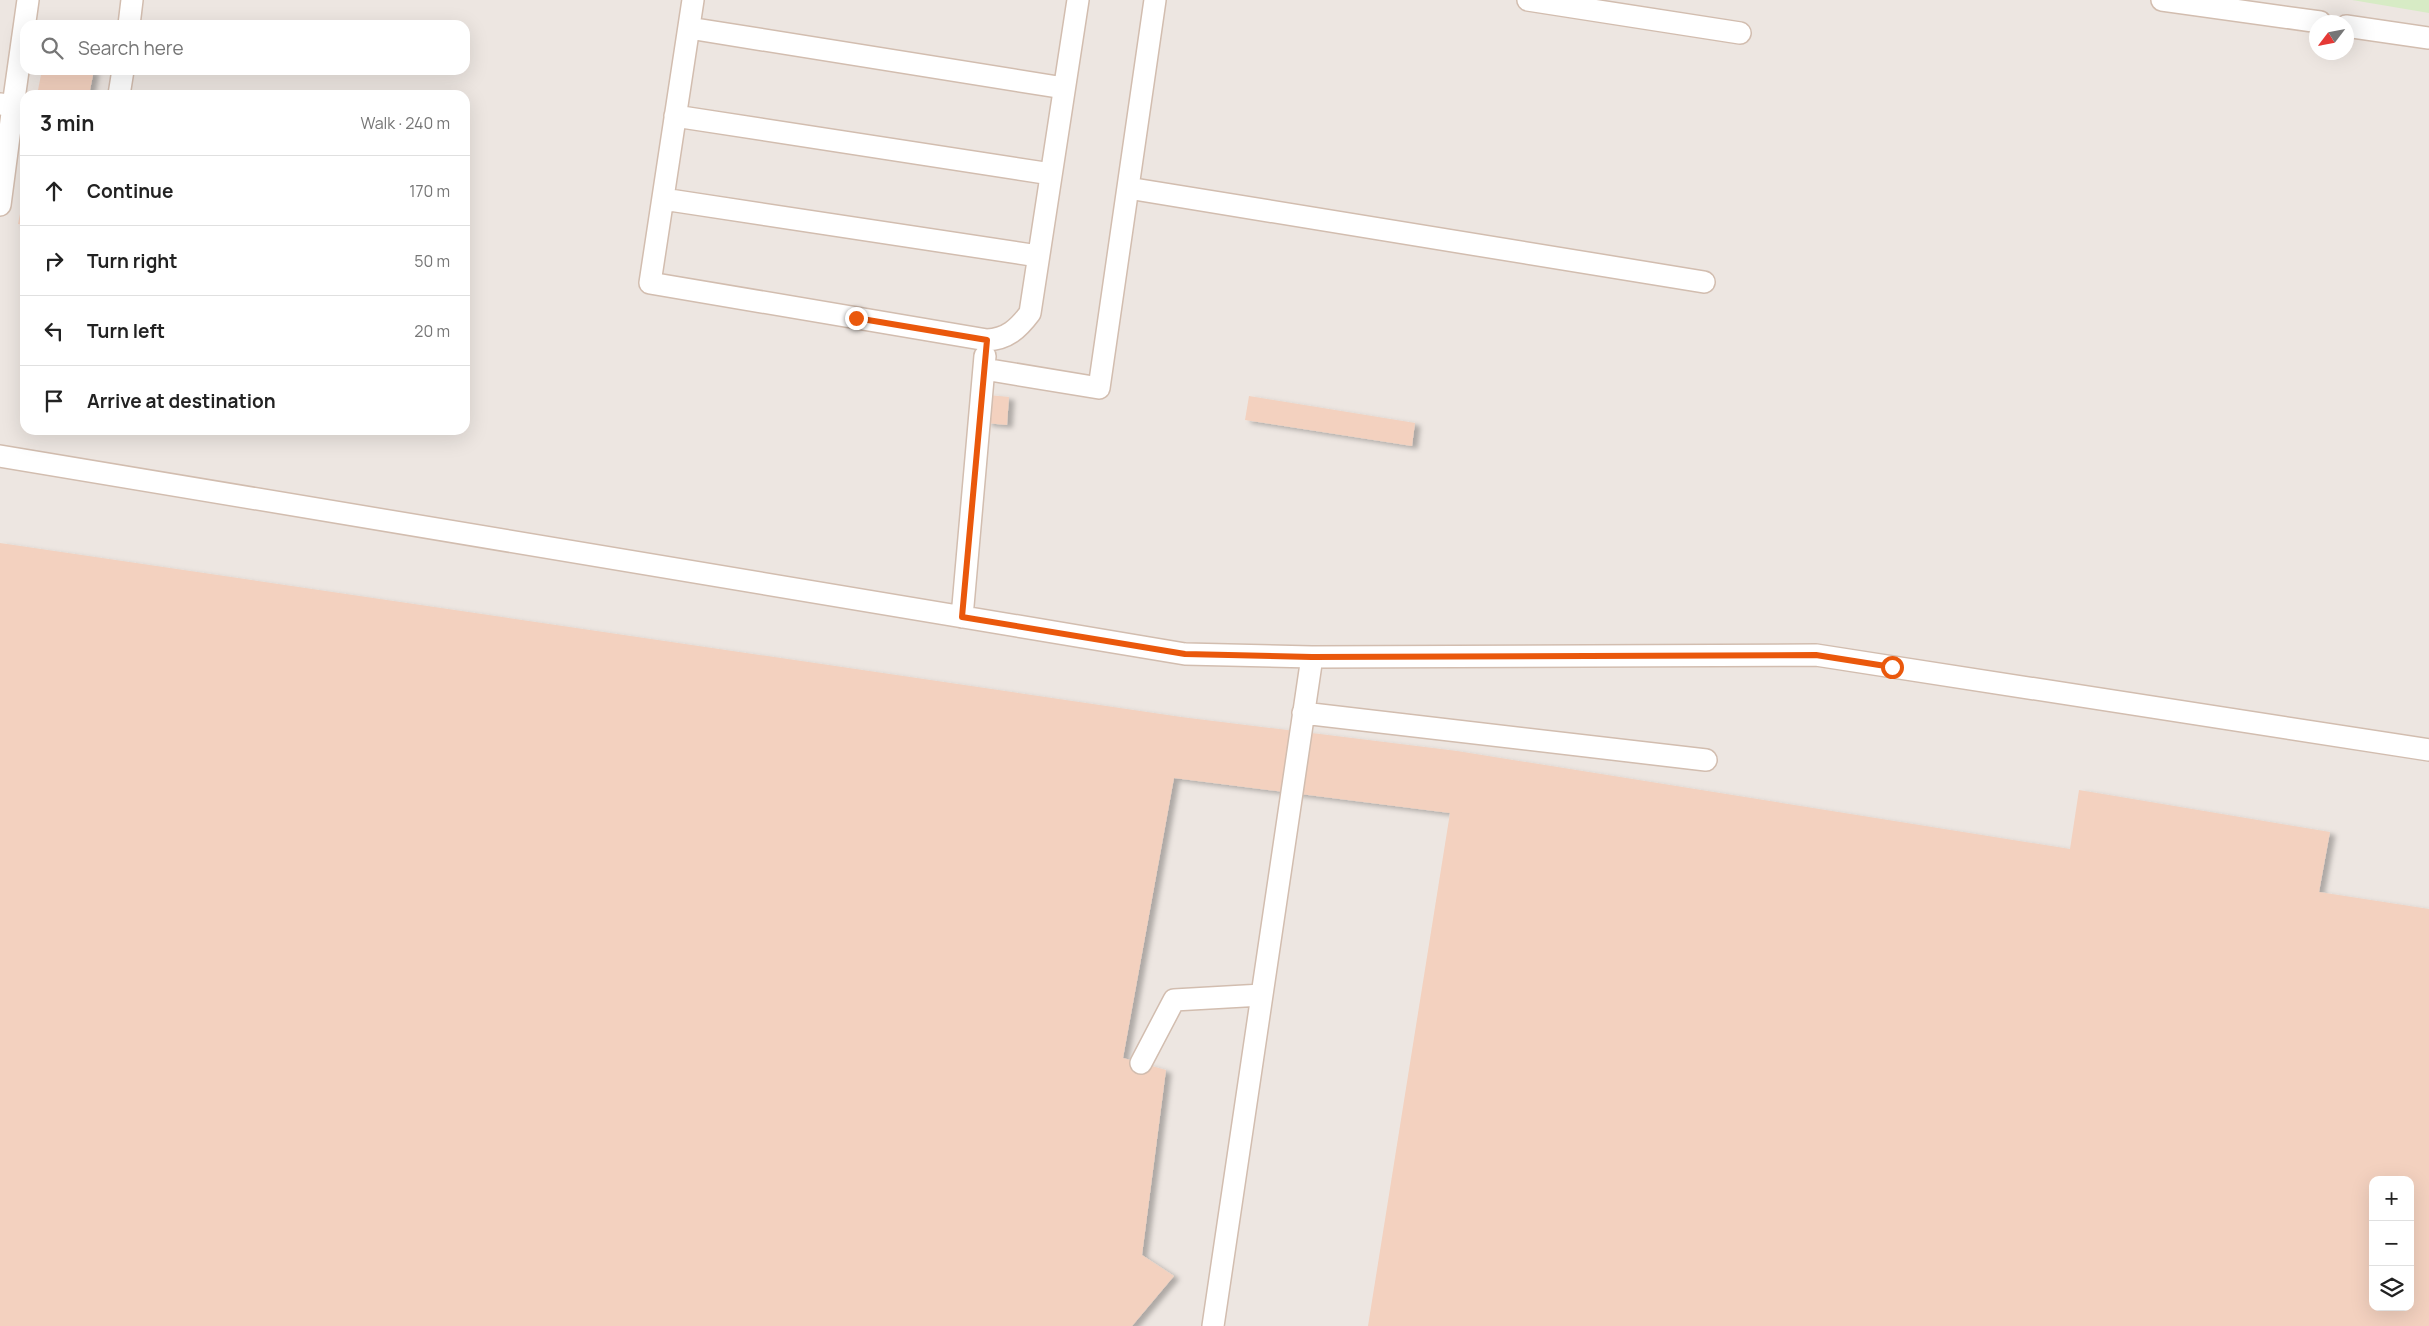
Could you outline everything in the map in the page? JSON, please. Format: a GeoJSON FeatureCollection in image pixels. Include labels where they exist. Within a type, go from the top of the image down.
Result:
{"type":"FeatureCollection","features":[{"type":"Feature","properties":{"kind":"lane"},"geometry":{"type":"LineString","coordinates":[[24,20],[28,0]]}},
{"type":"Feature","properties":{"kind":"lane"},"geometry":{"type":"LineString","coordinates":[[130,20],[132,0]]}},
{"type":"Feature","properties":{"kind":"lane"},"geometry":{"type":"LineString","coordinates":[[693,0],[650,283],[987,340],[1000,339],[1019,329],[1030,313],[1078,0]]}},
{"type":"Feature","properties":{"kind":"lane"},"geometry":{"type":"LineString","coordinates":[[984,369],[1099,388],[1155,0]]}},
{"type":"Feature","properties":{"kind":"lane"},"geometry":{"type":"LineString","coordinates":[[1528,0],[1740,33]]}},
{"type":"Feature","properties":{"kind":"lane"},"geometry":{"type":"LineString","coordinates":[[2162,0],[2309,20]]}},
{"type":"Feature","properties":{"kind":"lane"},"geometry":{"type":"LineString","coordinates":[[2354,27],[2429,38]]}},
{"type":"Feature","properties":{"kind":"lane"},"geometry":{"type":"LineString","coordinates":[[689,28],[1064,88]]}},
{"type":"Feature","properties":{"kind":"lane"},"geometry":{"type":"LineString","coordinates":[[0,205],[7,105],[20,40]]}},
{"type":"Feature","properties":{"kind":"lane"},"geometry":{"type":"LineString","coordinates":[[120,90],[122,75]]}},
{"type":"Feature","properties":{"kind":"lane"},"geometry":{"type":"LineString","coordinates":[[675,116],[1051,174]]}},
{"type":"Feature","properties":{"kind":"lane"},"geometry":{"type":"LineString","coordinates":[[1128,188],[1704,282]]}},
{"type":"Feature","properties":{"kind":"lane"},"geometry":{"type":"LineString","coordinates":[[663,199],[1038,256]]}},
{"type":"Feature","properties":{"kind":"lane"},"geometry":{"type":"LineString","coordinates":[[962,617],[987,340]]}},
{"type":"Feature","properties":{"kind":"lane"},"geometry":{"type":"LineString","coordinates":[[0,456],[1185,654],[1312,657],[1816,655],[2429,750]]}},
{"type":"Feature","properties":{"kind":"lane"},"geometry":{"type":"LineString","coordinates":[[1213,1326],[1312,657]]}},
{"type":"Feature","properties":{"kind":"lane"},"geometry":{"type":"LineString","coordinates":[[1303,713],[1706,760]]}},
{"type":"Feature","properties":{"kind":"lane"},"geometry":{"type":"LineString","coordinates":[[1141,1063],[1174,1000],[1262,996]]}},
{"type":"Feature","properties":{"kind":"shaded area"},"geometry":{"type":"Polygon","coordinates":[[[0,0],[2429,0],[2429,1326],[0,1326],[0,0]]]}},
{"type":"Feature","properties":{"kind":"green space"},"geometry":{"type":"Polygon","coordinates":[[[2352,0],[2429,0],[2429,13],[2352,0]]]}},
{"type":"Feature","properties":{"kind":"building"},"geometry":{"type":"Polygon","coordinates":[[[41,75],[93,75],[90,90],[38,90],[41,75]]]}},
{"type":"Feature","properties":{"kind":"building"},"geometry":{"type":"Polygon","coordinates":[[[988,395],[1009,397],[1007,425],[986,423],[988,395]]]}},
{"type":"Feature","properties":{"kind":"building"},"geometry":{"type":"Polygon","coordinates":[[[1249,396],[1415,423],[1412,446],[1245,420],[1249,396]]]}},
{"type":"Feature","properties":{"kind":"building"},"geometry":{"type":"Polygon","coordinates":[[[0,543],[1181,717],[1457,751],[2070,849],[2079,790],[2330,832],[2319,892],[2429,909],[2429,1326],[1368,1326],[1450,813],[1174,778],[1123,1058],[1166,1070],[1142,1255],[1174,1276],[1132,1326],[0,1326],[0,543]]]}},
{"type":"Feature","properties":{"kind":"route"},"geometry":{"type":"LineString","coordinates":[[856,318],[987,340],[962,617],[1185,654],[1312,657],[1816,655],[1892,667]]}}]}
